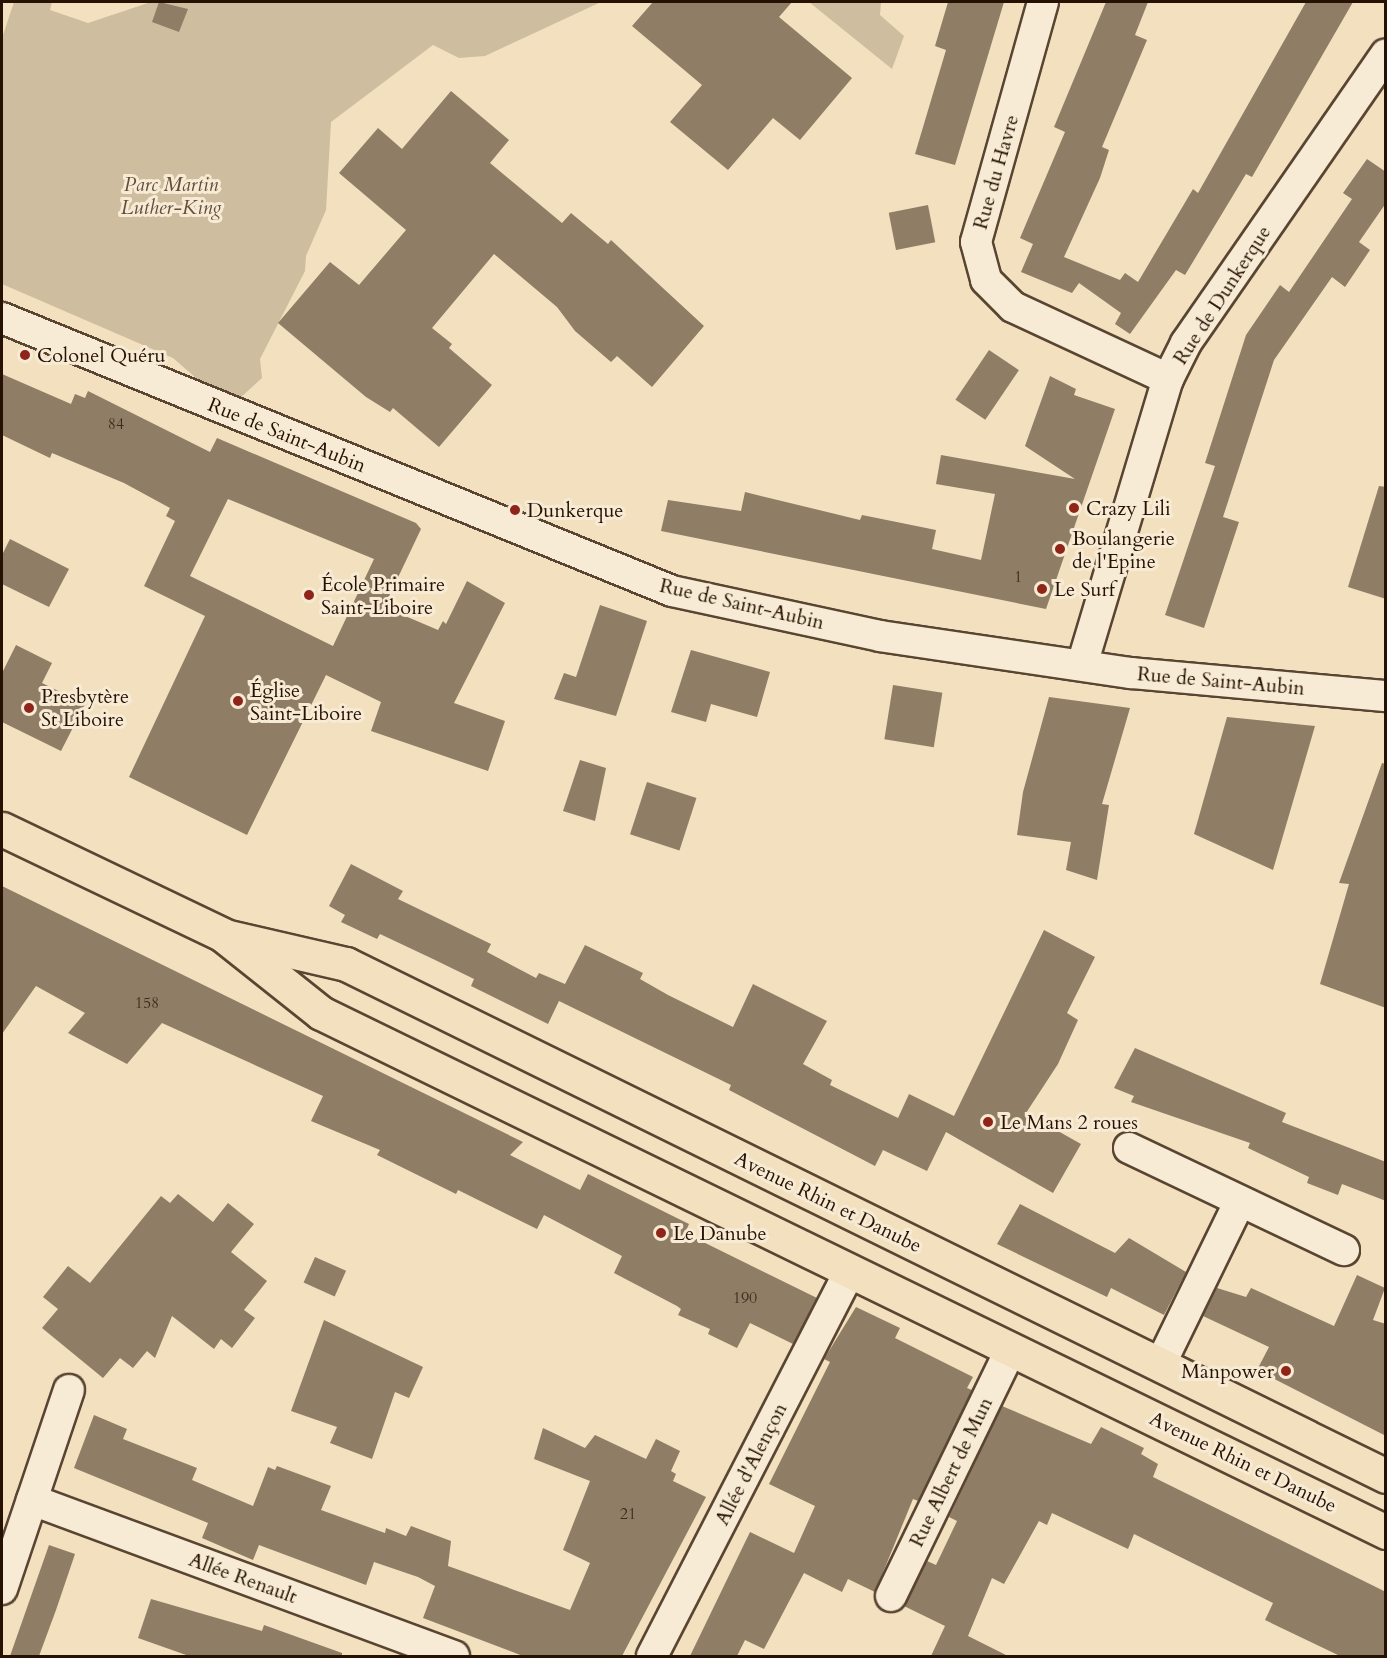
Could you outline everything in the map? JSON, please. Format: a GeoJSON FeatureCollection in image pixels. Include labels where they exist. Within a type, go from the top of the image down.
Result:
{"type":"FeatureCollection","features":[{"type":"Feature","properties":{"kind":"main road"},"geometry":{"type":"LineString","coordinates":[[2,829],[223,935]]}},
{"type":"Feature","properties":{"kind":"main road","name":"Avenue Rhin et Danube"},"geometry":{"type":"LineString","coordinates":[[223,935],[346,964],[1386,1476]]}},
{"type":"Feature","properties":{"kind":"main road","name":"Avenue Rhin et Danube"},"geometry":{"type":"LineString","coordinates":[[223,935],[321,1013],[1386,1532]]}},
{"type":"Feature","properties":{"kind":"street","name":"Rue du Havre"},"geometry":{"type":"LineString","coordinates":[[1043,2],[976,242],[986,280],[1013,307],[1168,379]]}},
{"type":"Feature","properties":{"kind":"street","name":"Rue de Dunkerque"},"geometry":{"type":"LineString","coordinates":[[1082,665],[1168,379],[1186,343],[1386,54]]}},
{"type":"Feature","properties":{"kind":"street","name":"Rue de Saint-Aubin"},"geometry":{"type":"LineString","coordinates":[[2,318],[672,591],[880,636],[1131,674],[1386,696]]}},
{"type":"Feature","properties":{"kind":"street"},"geometry":{"type":"LineString","coordinates":[[1129,1148],[1344,1250]]}},
{"type":"Feature","properties":{"kind":"street"},"geometry":{"type":"LineString","coordinates":[[1160,1365],[1240,1201]]}},
{"type":"Feature","properties":{"kind":"street","name":"Allée d'Alençon"},"geometry":{"type":"LineString","coordinates":[[652,1656],[850,1271]]}},
{"type":"Feature","properties":{"kind":"street","name":"Rue Albert de Mun"},"geometry":{"type":"LineString","coordinates":[[891,1596],[1011,1349]]}},
{"type":"Feature","properties":{"kind":"street"},"geometry":{"type":"LineString","coordinates":[[2,1589],[69,1390]]}},
{"type":"Feature","properties":{"kind":"street","name":"Allée Renault"},"geometry":{"type":"LineString","coordinates":[[32,1500],[454,1656]]}},
{"type":"Feature","properties":{"kind":"green space","name":"Parc Martin Luther-King"},"geometry":{"type":"Polygon","coordinates":[[[14,2],[52,2],[50,10],[88,23],[151,2],[601,2],[485,56],[459,58],[433,45],[331,122],[326,210],[306,256],[305,271],[260,359],[262,378],[240,398],[211,391],[173,358],[2,284],[2,38],[14,2]]]}},
{"type":"Feature","properties":{"kind":"green space"},"geometry":{"type":"Polygon","coordinates":[[[809,2],[881,2],[880,15],[904,36],[892,69],[809,2]]]}},
{"type":"Feature","properties":{"kind":"building"},"geometry":{"type":"Polygon","coordinates":[[[159,2],[188,9],[179,32],[152,22],[159,2]]]}},
{"type":"Feature","properties":{"kind":"building"},"geometry":{"type":"Polygon","coordinates":[[[653,2],[792,2],[779,17],[852,78],[800,140],[773,118],[728,170],[670,122],[702,85],[632,26],[653,2]]]}},
{"type":"Feature","properties":{"kind":"building"},"geometry":{"type":"Polygon","coordinates":[[[948,2],[1004,2],[955,165],[915,154],[946,50],[935,46],[948,2]]]}},
{"type":"Feature","properties":{"kind":"building"},"geometry":{"type":"Polygon","coordinates":[[[1106,2],[1148,2],[1135,35],[1147,40],[1102,147],[1109,150],[1100,178],[1064,257],[1120,280],[1125,273],[1138,282],[1193,189],[1198,193],[1306,2],[1353,2],[1252,177],[1246,174],[1185,275],[1176,270],[1130,334],[1115,324],[1121,313],[1079,283],[1072,293],[1021,272],[1033,244],[1020,238],[1065,132],[1054,127],[1106,2]]]}},
{"type":"Feature","properties":{"kind":"building"},"geometry":{"type":"Polygon","coordinates":[[[451,91],[509,140],[490,163],[562,223],[571,213],[608,244],[611,240],[704,326],[652,387],[617,356],[611,362],[575,331],[557,307],[494,254],[432,328],[452,344],[449,348],[492,385],[439,447],[393,408],[390,412],[366,397],[278,323],[330,262],[359,285],[406,230],[339,173],[378,128],[402,149],[451,91]]]}},
{"type":"Feature","properties":{"kind":"building"},"geometry":{"type":"Polygon","coordinates":[[[1367,159],[1386,172],[1386,203],[1359,242],[1370,250],[1345,287],[1332,277],[1274,360],[1223,517],[1239,522],[1204,628],[1165,615],[1215,466],[1205,463],[1246,335],[1280,285],[1289,292],[1352,199],[1343,193],[1367,159]]]}},
{"type":"Feature","properties":{"kind":"building"},"geometry":{"type":"Polygon","coordinates":[[[928,205],[935,242],[896,250],[889,213],[928,205]]]}},
{"type":"Feature","properties":{"kind":"building"},"geometry":{"type":"Polygon","coordinates":[[[989,350],[1019,370],[985,420],[955,400],[989,350]]]}},
{"type":"Feature","properties":{"kind":"building"},"geometry":{"type":"Polygon","coordinates":[[[2,374],[71,404],[75,394],[85,398],[88,391],[210,452],[217,438],[416,523],[421,529],[384,607],[438,630],[443,621],[446,624],[467,581],[505,603],[454,703],[505,721],[488,771],[371,731],[381,702],[326,675],[247,835],[129,777],[205,616],[144,586],[175,521],[166,516],[170,508],[124,483],[52,453],[50,458],[2,435],[2,374]],[[228,499],[190,576],[333,646],[374,559],[228,499]]]}},
{"type":"Feature","properties":{"kind":"building"},"geometry":{"type":"Polygon","coordinates":[[[1050,376],[1076,389],[1074,395],[1115,409],[1046,609],[661,531],[668,500],[741,511],[745,492],[860,520],[862,515],[936,530],[932,549],[981,560],[995,494],[936,484],[941,455],[1075,479],[1025,446],[1050,376]]]}},
{"type":"Feature","properties":{"kind":"building"},"geometry":{"type":"Polygon","coordinates":[[[1379,486],[1386,487],[1386,599],[1348,587],[1379,486]]]}},
{"type":"Feature","properties":{"kind":"building"},"geometry":{"type":"Polygon","coordinates":[[[10,539],[69,569],[49,607],[2,584],[2,555],[10,539]]]}},
{"type":"Feature","properties":{"kind":"building"},"geometry":{"type":"Polygon","coordinates":[[[600,605],[647,621],[616,716],[554,699],[564,673],[576,677],[600,605]]]}},
{"type":"Feature","properties":{"kind":"building","name":"Presbytère St Liboire"},"geometry":{"type":"Polygon","coordinates":[[[16,645],[52,663],[42,683],[85,704],[61,751],[2,722],[2,673],[16,645]]]}},
{"type":"Feature","properties":{"kind":"building"},"geometry":{"type":"Polygon","coordinates":[[[691,650],[770,672],[757,717],[711,704],[706,722],[671,712],[691,650]]]}},
{"type":"Feature","properties":{"kind":"building"},"geometry":{"type":"Polygon","coordinates":[[[893,685],[942,693],[934,747],[884,739],[893,685]]]}},
{"type":"Feature","properties":{"kind":"building"},"geometry":{"type":"Polygon","coordinates":[[[1049,697],[1130,708],[1102,804],[1109,805],[1097,880],[1066,870],[1071,842],[1017,835],[1023,792],[1049,697]]]}},
{"type":"Feature","properties":{"kind":"building"},"geometry":{"type":"Polygon","coordinates":[[[1227,717],[1315,726],[1273,870],[1194,834],[1227,717]]]}},
{"type":"Feature","properties":{"kind":"building"},"geometry":{"type":"Polygon","coordinates":[[[580,760],[606,768],[595,821],[563,811],[580,760]]]}},
{"type":"Feature","properties":{"kind":"building"},"geometry":{"type":"Polygon","coordinates":[[[1382,763],[1386,764],[1386,1008],[1320,984],[1349,884],[1339,883],[1382,763]]]}},
{"type":"Feature","properties":{"kind":"building"},"geometry":{"type":"Polygon","coordinates":[[[647,782],[696,798],[679,850],[630,834],[647,782]]]}},
{"type":"Feature","properties":{"kind":"building"},"geometry":{"type":"Polygon","coordinates":[[[351,864],[403,891],[398,899],[491,944],[487,952],[536,978],[539,973],[565,984],[585,945],[643,973],[640,979],[733,1027],[753,984],[827,1021],[803,1064],[832,1080],[830,1085],[898,1118],[909,1094],[954,1116],[1044,930],[1095,957],[1067,1013],[1078,1020],[1058,1064],[1026,1113],[1081,1144],[1053,1193],[946,1132],[927,1171],[883,1150],[875,1166],[729,1090],[731,1085],[559,1001],[548,1024],[471,986],[474,979],[380,934],[377,939],[341,922],[345,915],[329,906],[351,864]]]}},
{"type":"Feature","properties":{"kind":"building"},"geometry":{"type":"Polygon","coordinates":[[[2,886],[523,1142],[510,1155],[580,1190],[588,1174],[689,1224],[685,1233],[817,1298],[793,1344],[750,1323],[737,1348],[708,1334],[710,1329],[678,1315],[681,1309],[677,1306],[614,1273],[622,1256],[544,1215],[537,1229],[458,1190],[456,1194],[377,1155],[380,1150],[311,1121],[323,1096],[162,1023],[127,1064],[68,1033],[85,1013],[36,986],[2,1034],[2,886]]]}},
{"type":"Feature","properties":{"kind":"building"},"geometry":{"type":"Polygon","coordinates":[[[1135,1048],[1286,1113],[1282,1122],[1386,1162],[1386,1201],[1342,1184],[1338,1195],[1307,1183],[1309,1177],[1248,1148],[1250,1143],[1131,1102],[1134,1096],[1114,1088],[1135,1048]]]}},
{"type":"Feature","properties":{"kind":"building"},"geometry":{"type":"Polygon","coordinates":[[[178,1194],[213,1222],[228,1203],[254,1224],[231,1252],[267,1281],[244,1310],[255,1318],[232,1348],[221,1339],[214,1349],[172,1316],[155,1358],[147,1351],[133,1368],[120,1358],[103,1378],[42,1328],[58,1309],[43,1297],[68,1266],[90,1283],[161,1196],[170,1203],[178,1194]]]}},
{"type":"Feature","properties":{"kind":"building"},"geometry":{"type":"Polygon","coordinates":[[[1020,1204],[1115,1253],[1129,1238],[1186,1272],[1164,1315],[1111,1288],[1107,1297],[997,1244],[1020,1204]]]}},
{"type":"Feature","properties":{"kind":"building"},"geometry":{"type":"Polygon","coordinates":[[[315,1257],[346,1271],[335,1296],[304,1283],[315,1257]]]}},
{"type":"Feature","properties":{"kind":"building"},"geometry":{"type":"Polygon","coordinates":[[[1357,1275],[1385,1288],[1373,1320],[1386,1324],[1386,1436],[1257,1370],[1269,1347],[1203,1316],[1217,1288],[1246,1297],[1251,1288],[1334,1326],[1357,1275]]]}},
{"type":"Feature","properties":{"kind":"building"},"geometry":{"type":"Polygon","coordinates":[[[856,1307],[900,1328],[895,1338],[973,1377],[967,1388],[972,1390],[918,1501],[913,1499],[875,1592],[848,1579],[842,1592],[804,1573],[764,1649],[745,1640],[737,1656],[690,1656],[750,1532],[794,1553],[815,1506],[769,1484],[830,1362],[824,1359],[856,1307]]]}},
{"type":"Feature","properties":{"kind":"building"},"geometry":{"type":"Polygon","coordinates":[[[324,1320],[423,1367],[409,1398],[395,1392],[372,1459],[330,1443],[337,1427],[291,1411],[324,1320]]]}},
{"type":"Feature","properties":{"kind":"building"},"geometry":{"type":"Polygon","coordinates":[[[1002,1406],[1091,1444],[1101,1427],[1144,1448],[1141,1454],[1158,1464],[1153,1477],[1386,1592],[1386,1656],[1340,1656],[1265,1620],[1273,1603],[1134,1534],[1128,1549],[1052,1513],[1047,1525],[1039,1521],[1004,1584],[992,1578],[968,1636],[1008,1656],[931,1656],[945,1626],[904,1606],[927,1561],[936,1565],[957,1521],[949,1517],[1002,1406]]]}},
{"type":"Feature","properties":{"kind":"building"},"geometry":{"type":"Polygon","coordinates":[[[94,1415],[127,1429],[123,1439],[197,1468],[192,1480],[253,1506],[268,1467],[275,1470],[277,1466],[331,1486],[321,1510],[385,1533],[386,1528],[406,1536],[411,1526],[451,1541],[448,1566],[570,1610],[590,1563],[563,1550],[590,1481],[534,1459],[543,1428],[585,1448],[595,1435],[646,1459],[656,1439],[680,1451],[671,1471],[676,1474],[673,1481],[706,1497],[622,1656],[523,1656],[423,1618],[435,1586],[418,1577],[374,1562],[366,1585],[259,1545],[253,1560],[202,1538],[208,1523],[74,1468],[94,1415]]]}},
{"type":"Feature","properties":{"kind":"building"},"geometry":{"type":"Polygon","coordinates":[[[49,1545],[75,1554],[56,1610],[39,1656],[10,1656],[49,1545]]]}},
{"type":"Feature","properties":{"kind":"building"},"geometry":{"type":"Polygon","coordinates":[[[151,1599],[262,1631],[264,1625],[342,1653],[342,1656],[189,1656],[138,1638],[151,1599]]]}},
{"type":"Feature","properties":{"kind":"place","name":"Colonel Quéru"},"geometry":{"type":"Point","coordinates":[25,355]}},
{"type":"Feature","properties":{"kind":"place","name":"Crazy Lili"},"geometry":{"type":"Point","coordinates":[1074,508]}},
{"type":"Feature","properties":{"kind":"place","name":"Dunkerque"},"geometry":{"type":"Point","coordinates":[515,510]}},
{"type":"Feature","properties":{"kind":"place","name":"Boulangerie de l'Epine"},"geometry":{"type":"Point","coordinates":[1060,549]}},
{"type":"Feature","properties":{"kind":"place","name":"Le Surf"},"geometry":{"type":"Point","coordinates":[1042,589]}},
{"type":"Feature","properties":{"kind":"place","name":"École Primaire Saint-Liboire"},"geometry":{"type":"Point","coordinates":[309,595]}},
{"type":"Feature","properties":{"kind":"place","name":"Église Saint-Liboire"},"geometry":{"type":"Point","coordinates":[238,701]}},
{"type":"Feature","properties":{"kind":"place","name":"Presbytère St Liboire"},"geometry":{"type":"Point","coordinates":[29,708]}},
{"type":"Feature","properties":{"kind":"place","name":"Le Mans 2 roues"},"geometry":{"type":"Point","coordinates":[988,1122]}},
{"type":"Feature","properties":{"kind":"place","name":"Le Danube"},"geometry":{"type":"Point","coordinates":[661,1233]}},
{"type":"Feature","properties":{"kind":"place","name":"Manpower"},"geometry":{"type":"Point","coordinates":[1286,1371]}}]}
